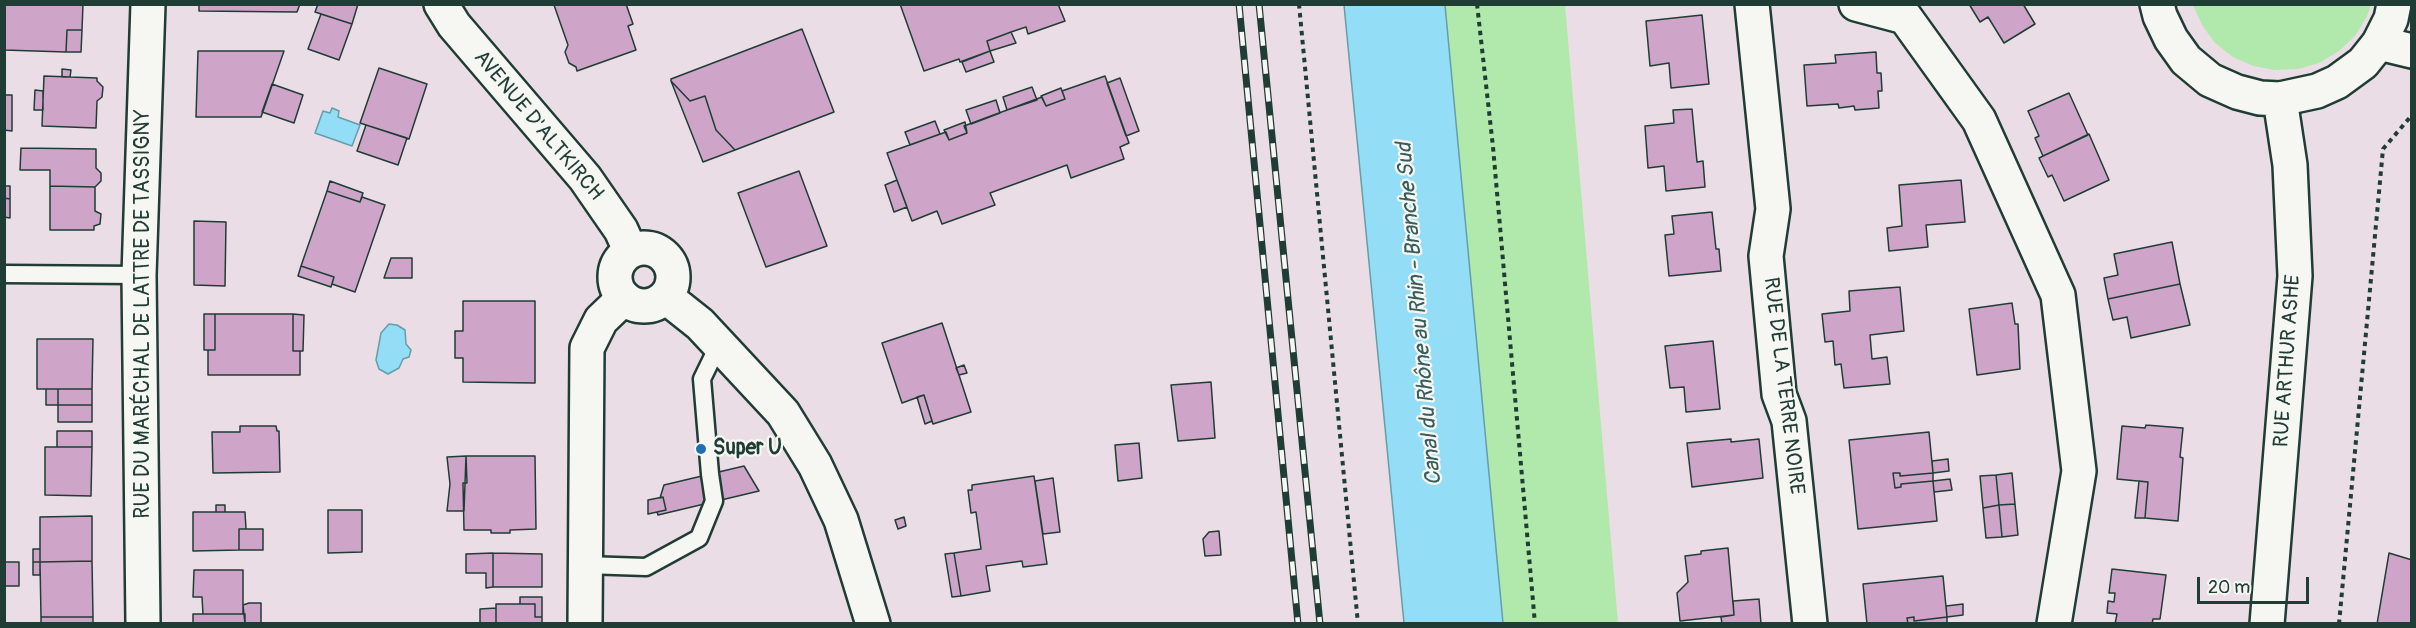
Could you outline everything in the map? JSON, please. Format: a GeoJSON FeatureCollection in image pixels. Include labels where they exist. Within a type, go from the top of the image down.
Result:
{"type":"FeatureCollection","features":[{"type":"Feature","properties":{"kind":"street","name":"RUE DU MARÉCHAL DE LATTRE DE TASSIGNY"},"geometry":{"type":"LineString","coordinates":[[143,624],[139,275],[148,4]]}},
{"type":"Feature","properties":{"kind":"street","name":"AVENUE D'ALTKIRCH"},"geometry":{"type":"LineString","coordinates":[[441,4],[454,25],[585,178],[621,230],[630,250]]}},
{"type":"Feature","properties":{"kind":"street","name":"RUE DE LA TERRE NOIRE"},"geometry":{"type":"LineString","coordinates":[[1752,4],[1773,209],[1766,256],[1779,394],[1789,421],[1810,624]]}},
{"type":"Feature","properties":{"kind":"street"},"geometry":{"type":"LineString","coordinates":[[1856,4],[1905,17],[1979,120],[2058,295],[2079,471],[2054,624]]}},
{"type":"Feature","properties":{"kind":"street"},"geometry":{"type":"LineString","coordinates":[[2157,4],[2171,39],[2186,60],[2210,80],[2237,92],[2260,98],[2280,99],[2317,91],[2337,82],[2363,63],[2379,43],[2391,20],[2394,4]]}},
{"type":"Feature","properties":{"kind":"street"},"geometry":{"type":"LineString","coordinates":[[2379,43],[2412,51]]}},
{"type":"Feature","properties":{"kind":"street","name":"RUE ARTHUR ASHE"},"geometry":{"type":"LineString","coordinates":[[2267,624],[2295,276],[2290,165],[2280,99]]}},
{"type":"Feature","properties":{"kind":"street"},"geometry":{"type":"LineString","coordinates":[[649,247],[665,255],[674,272],[671,290],[666,297],[658,303],[640,306],[624,298],[615,282],[615,273],[618,263],[630,250],[649,247]]}},
{"type":"Feature","properties":{"kind":"street"},"geometry":{"type":"LineString","coordinates":[[666,297],[700,324],[783,413],[815,465],[841,520],[873,624]]}},
{"type":"Feature","properties":{"kind":"street"},"geometry":{"type":"LineString","coordinates":[[585,624],[587,348],[601,320],[624,298]]}},
{"type":"Feature","properties":{"kind":"lane"},"geometry":{"type":"LineString","coordinates":[[4,274],[139,275]]}},
{"type":"Feature","properties":{"kind":"lane"},"geometry":{"type":"LineString","coordinates":[[585,565],[646,567],[699,538],[714,501],[702,379],[719,344]]}},
{"type":"Feature","properties":{"kind":"path"},"geometry":{"type":"LineString","coordinates":[[1299,4],[1358,624]]}},
{"type":"Feature","properties":{"kind":"path"},"geometry":{"type":"LineString","coordinates":[[1477,4],[1493,147],[1535,624]]}},
{"type":"Feature","properties":{"kind":"path"},"geometry":{"type":"LineString","coordinates":[[2339,624],[2384,149],[2412,115]]}},
{"type":"Feature","properties":{"kind":"green space"},"geometry":{"type":"Polygon","coordinates":[[[1444,5],[1565,5],[1618,623],[1501,623],[1444,5]]]}},
{"type":"Feature","properties":{"kind":"green space"},"geometry":{"type":"Polygon","coordinates":[[[2193,5],[2371,5],[2355,36],[2339,51],[2319,63],[2298,69],[2275,70],[2253,66],[2233,57],[2215,43],[2202,25],[2193,5]]]}},
{"type":"Feature","properties":{"kind":"water","name":"Canal du Rhône au Rhin - Branche Sud"},"geometry":{"type":"Polygon","coordinates":[[[1344,5],[1445,5],[1503,623],[1404,623],[1344,5]]]}},
{"type":"Feature","properties":{"kind":"water"},"geometry":{"type":"Polygon","coordinates":[[[332,108],[339,111],[338,117],[360,125],[352,146],[315,133],[323,111],[330,113],[332,108]]]}},
{"type":"Feature","properties":{"kind":"water"},"geometry":{"type":"Polygon","coordinates":[[[389,324],[397,325],[405,330],[406,344],[411,350],[409,357],[403,359],[399,368],[388,374],[379,369],[376,360],[381,333],[389,324]]]}},
{"type":"Feature","properties":{"kind":"building"},"geometry":{"type":"Polygon","coordinates":[[[4,4],[83,4],[82,30],[67,30],[66,52],[4,50],[4,4]]]}},
{"type":"Feature","properties":{"kind":"building"},"geometry":{"type":"Polygon","coordinates":[[[199,4],[300,4],[297,12],[199,11],[199,4]]]}},
{"type":"Feature","properties":{"kind":"building"},"geometry":{"type":"Polygon","coordinates":[[[318,4],[358,4],[352,24],[315,12],[318,4]]]}},
{"type":"Feature","properties":{"kind":"building"},"geometry":{"type":"Polygon","coordinates":[[[549,4],[626,4],[633,24],[628,26],[636,50],[577,71],[576,67],[569,63],[565,52],[568,45],[554,5],[549,4]]]}},
{"type":"Feature","properties":{"kind":"building"},"geometry":{"type":"Polygon","coordinates":[[[900,4],[1058,4],[1065,21],[1028,34],[1026,27],[1011,32],[987,41],[990,51],[960,62],[959,59],[924,71],[900,4]]]}},
{"type":"Feature","properties":{"kind":"building"},"geometry":{"type":"Polygon","coordinates":[[[1969,4],[2023,4],[2035,24],[2004,43],[1988,17],[1980,22],[1969,4]]]}},
{"type":"Feature","properties":{"kind":"building"},"geometry":{"type":"Polygon","coordinates":[[[321,14],[352,24],[339,60],[308,49],[321,14]]]}},
{"type":"Feature","properties":{"kind":"building"},"geometry":{"type":"Polygon","coordinates":[[[1702,15],[1709,84],[1671,88],[1669,63],[1650,66],[1646,21],[1702,15]]]}},
{"type":"Feature","properties":{"kind":"building"},"geometry":{"type":"Polygon","coordinates":[[[802,29],[834,112],[735,150],[716,130],[705,96],[690,101],[671,81],[671,79],[802,29]]]}},
{"type":"Feature","properties":{"kind":"building"},"geometry":{"type":"Polygon","coordinates":[[[67,30],[82,30],[81,52],[66,52],[67,30]]]}},
{"type":"Feature","properties":{"kind":"building"},"geometry":{"type":"Polygon","coordinates":[[[1011,32],[1016,43],[990,51],[987,41],[1011,32]]]}},
{"type":"Feature","properties":{"kind":"building"},"geometry":{"type":"Polygon","coordinates":[[[198,51],[284,51],[261,117],[196,117],[198,51]]]}},
{"type":"Feature","properties":{"kind":"building"},"geometry":{"type":"Polygon","coordinates":[[[990,51],[994,62],[966,72],[962,62],[990,51]]]}},
{"type":"Feature","properties":{"kind":"building"},"geometry":{"type":"Polygon","coordinates":[[[1876,52],[1877,73],[1881,73],[1882,91],[1878,91],[1879,108],[1855,110],[1854,106],[1839,108],[1838,104],[1807,106],[1804,65],[1836,63],[1835,55],[1876,52]]]}},
{"type":"Feature","properties":{"kind":"building"},"geometry":{"type":"Polygon","coordinates":[[[379,68],[427,84],[409,139],[360,123],[379,68]]]}},
{"type":"Feature","properties":{"kind":"building"},"geometry":{"type":"Polygon","coordinates":[[[62,69],[71,70],[70,77],[62,77],[62,69]]]}},
{"type":"Feature","properties":{"kind":"building"},"geometry":{"type":"Polygon","coordinates":[[[44,76],[97,78],[103,87],[102,97],[97,101],[96,128],[42,126],[44,76]]]}},
{"type":"Feature","properties":{"kind":"building"},"geometry":{"type":"Polygon","coordinates":[[[1105,76],[1129,143],[1120,147],[1124,159],[1071,178],[1067,165],[990,193],[995,205],[942,224],[937,211],[912,221],[887,153],[946,132],[949,140],[967,133],[964,126],[1042,97],[1046,106],[1065,99],[1062,91],[1105,76]]]}},
{"type":"Feature","properties":{"kind":"building"},"geometry":{"type":"Polygon","coordinates":[[[1120,78],[1139,131],[1126,136],[1107,83],[1120,78]]]}},
{"type":"Feature","properties":{"kind":"building"},"geometry":{"type":"Polygon","coordinates":[[[671,81],[690,101],[705,96],[716,130],[735,150],[703,162],[671,81]]]}},
{"type":"Feature","properties":{"kind":"building"},"geometry":{"type":"Polygon","coordinates":[[[272,84],[303,95],[294,123],[262,112],[272,84]]]}},
{"type":"Feature","properties":{"kind":"building"},"geometry":{"type":"Polygon","coordinates":[[[1032,87],[1037,100],[1007,110],[1003,97],[1032,87]]]}},
{"type":"Feature","properties":{"kind":"building"},"geometry":{"type":"Polygon","coordinates":[[[1061,88],[1065,99],[1046,106],[1041,96],[1061,88]]]}},
{"type":"Feature","properties":{"kind":"building"},"geometry":{"type":"Polygon","coordinates":[[[35,90],[43,91],[43,110],[34,110],[35,90]]]}},
{"type":"Feature","properties":{"kind":"building"},"geometry":{"type":"Polygon","coordinates":[[[2069,93],[2088,135],[2043,156],[2035,138],[2039,136],[2028,111],[2069,93]]]}},
{"type":"Feature","properties":{"kind":"building"},"geometry":{"type":"Polygon","coordinates":[[[4,95],[12,95],[12,131],[4,130],[4,95]]]}},
{"type":"Feature","properties":{"kind":"building"},"geometry":{"type":"Polygon","coordinates":[[[996,100],[1000,113],[971,124],[966,110],[996,100]]]}},
{"type":"Feature","properties":{"kind":"building"},"geometry":{"type":"Polygon","coordinates":[[[1692,109],[1697,162],[1703,161],[1705,187],[1666,191],[1664,166],[1648,168],[1645,126],[1674,123],[1673,110],[1692,109]]]}},
{"type":"Feature","properties":{"kind":"building"},"geometry":{"type":"Polygon","coordinates":[[[935,121],[940,134],[910,145],[905,132],[935,121]]]}},
{"type":"Feature","properties":{"kind":"building"},"geometry":{"type":"Polygon","coordinates":[[[965,122],[967,133],[949,140],[944,130],[965,122]]]}},
{"type":"Feature","properties":{"kind":"building"},"geometry":{"type":"Polygon","coordinates":[[[366,125],[407,138],[398,165],[357,151],[366,125]]]}},
{"type":"Feature","properties":{"kind":"building"},"geometry":{"type":"Polygon","coordinates":[[[2089,134],[2109,180],[2064,201],[2052,175],[2048,177],[2039,158],[2089,134]]]}},
{"type":"Feature","properties":{"kind":"building"},"geometry":{"type":"Polygon","coordinates":[[[21,148],[96,149],[96,168],[101,173],[101,181],[95,187],[50,186],[50,170],[20,170],[21,148]]]}},
{"type":"Feature","properties":{"kind":"building"},"geometry":{"type":"Polygon","coordinates":[[[799,171],[827,246],[766,267],[738,193],[799,171]]]}},
{"type":"Feature","properties":{"kind":"building"},"geometry":{"type":"Polygon","coordinates":[[[897,180],[907,207],[894,212],[885,185],[897,180]]]}},
{"type":"Feature","properties":{"kind":"building"},"geometry":{"type":"Polygon","coordinates":[[[1961,180],[1965,222],[1926,225],[1928,247],[1889,251],[1887,228],[1902,226],[1899,185],[1961,180]]]}},
{"type":"Feature","properties":{"kind":"building"},"geometry":{"type":"Polygon","coordinates":[[[330,181],[363,193],[360,202],[327,191],[330,181]]]}},
{"type":"Feature","properties":{"kind":"building"},"geometry":{"type":"Polygon","coordinates":[[[4,186],[10,186],[10,199],[4,198],[4,186]]]}},
{"type":"Feature","properties":{"kind":"building"},"geometry":{"type":"Polygon","coordinates":[[[50,186],[95,187],[95,211],[101,214],[100,224],[94,226],[94,230],[50,230],[50,186]]]}},
{"type":"Feature","properties":{"kind":"building"},"geometry":{"type":"Polygon","coordinates":[[[327,191],[360,202],[362,197],[385,205],[355,292],[332,284],[334,277],[301,266],[327,191]]]}},
{"type":"Feature","properties":{"kind":"building"},"geometry":{"type":"Polygon","coordinates":[[[4,198],[10,199],[10,218],[4,217],[4,198]]]}},
{"type":"Feature","properties":{"kind":"building"},"geometry":{"type":"Polygon","coordinates":[[[1712,212],[1721,271],[1669,276],[1665,235],[1674,234],[1672,216],[1712,212]]]}},
{"type":"Feature","properties":{"kind":"building"},"geometry":{"type":"Polygon","coordinates":[[[194,221],[226,222],[225,286],[194,285],[194,221]]]}},
{"type":"Feature","properties":{"kind":"building"},"geometry":{"type":"Polygon","coordinates":[[[2172,242],[2180,284],[2108,299],[2104,278],[2118,275],[2114,254],[2172,242]]]}},
{"type":"Feature","properties":{"kind":"building"},"geometry":{"type":"Polygon","coordinates":[[[391,258],[412,258],[412,278],[384,278],[391,258]]]}},
{"type":"Feature","properties":{"kind":"building"},"geometry":{"type":"Polygon","coordinates":[[[301,266],[334,277],[331,287],[298,276],[301,266]]]}},
{"type":"Feature","properties":{"kind":"building"},"geometry":{"type":"Polygon","coordinates":[[[2180,284],[2190,325],[2131,338],[2127,317],[2113,320],[2108,299],[2180,284]]]}},
{"type":"Feature","properties":{"kind":"building"},"geometry":{"type":"Polygon","coordinates":[[[1900,287],[1904,331],[1870,335],[1872,359],[1887,357],[1890,384],[1844,388],[1841,364],[1835,365],[1833,341],[1825,342],[1822,314],[1850,311],[1849,291],[1900,287]]]}},
{"type":"Feature","properties":{"kind":"building"},"geometry":{"type":"Polygon","coordinates":[[[463,301],[535,301],[535,383],[463,382],[463,358],[455,358],[455,331],[463,331],[463,301]]]}},
{"type":"Feature","properties":{"kind":"building"},"geometry":{"type":"Polygon","coordinates":[[[2012,303],[2015,324],[2018,324],[2020,369],[1977,375],[1969,309],[2012,303]]]}},
{"type":"Feature","properties":{"kind":"building"},"geometry":{"type":"Polygon","coordinates":[[[204,314],[215,314],[215,350],[204,350],[204,314]]]}},
{"type":"Feature","properties":{"kind":"building"},"geometry":{"type":"Polygon","coordinates":[[[215,314],[293,314],[293,351],[300,351],[300,375],[208,375],[208,350],[215,350],[215,314]]]}},
{"type":"Feature","properties":{"kind":"building"},"geometry":{"type":"Polygon","coordinates":[[[293,314],[304,315],[303,351],[293,351],[293,314]]]}},
{"type":"Feature","properties":{"kind":"building"},"geometry":{"type":"Polygon","coordinates":[[[942,323],[971,412],[933,424],[924,395],[902,403],[882,343],[942,323]]]}},
{"type":"Feature","properties":{"kind":"building"},"geometry":{"type":"Polygon","coordinates":[[[37,339],[93,339],[92,389],[37,389],[37,339]]]}},
{"type":"Feature","properties":{"kind":"building"},"geometry":{"type":"Polygon","coordinates":[[[1713,341],[1720,409],[1686,412],[1684,387],[1670,388],[1665,346],[1713,341]]]}},
{"type":"Feature","properties":{"kind":"building"},"geometry":{"type":"Polygon","coordinates":[[[964,365],[967,373],[959,375],[956,368],[964,365]]]}},
{"type":"Feature","properties":{"kind":"building"},"geometry":{"type":"Polygon","coordinates":[[[1211,382],[1215,438],[1178,441],[1171,385],[1211,382]]]}},
{"type":"Feature","properties":{"kind":"building"},"geometry":{"type":"Polygon","coordinates":[[[46,389],[58,389],[58,405],[46,405],[46,389]]]}},
{"type":"Feature","properties":{"kind":"building"},"geometry":{"type":"Polygon","coordinates":[[[58,389],[92,389],[92,405],[58,405],[58,389]]]}},
{"type":"Feature","properties":{"kind":"building"},"geometry":{"type":"Polygon","coordinates":[[[924,395],[932,421],[925,424],[917,397],[924,395]]]}},
{"type":"Feature","properties":{"kind":"building"},"geometry":{"type":"Polygon","coordinates":[[[58,405],[92,405],[92,422],[58,422],[58,405]]]}},
{"type":"Feature","properties":{"kind":"building"},"geometry":{"type":"Polygon","coordinates":[[[2146,425],[2183,428],[2178,521],[2145,518],[2148,482],[2117,479],[2122,426],[2145,428],[2146,425]]]}},
{"type":"Feature","properties":{"kind":"building"},"geometry":{"type":"Polygon","coordinates":[[[240,426],[276,426],[279,431],[280,472],[213,473],[212,432],[240,432],[240,426]]]}},
{"type":"Feature","properties":{"kind":"building"},"geometry":{"type":"Polygon","coordinates":[[[57,431],[92,431],[92,447],[57,447],[57,431]]]}},
{"type":"Feature","properties":{"kind":"building"},"geometry":{"type":"Polygon","coordinates":[[[1929,432],[1933,473],[1900,476],[1900,473],[1893,473],[1895,488],[1901,487],[1901,484],[1933,481],[1937,521],[1858,529],[1849,440],[1929,432]]]}},
{"type":"Feature","properties":{"kind":"building"},"geometry":{"type":"Polygon","coordinates":[[[1731,439],[1731,442],[1759,439],[1763,478],[1692,487],[1687,443],[1731,439]]]}},
{"type":"Feature","properties":{"kind":"building"},"geometry":{"type":"Polygon","coordinates":[[[1139,443],[1142,478],[1118,481],[1115,445],[1139,443]]]}},
{"type":"Feature","properties":{"kind":"building"},"geometry":{"type":"Polygon","coordinates":[[[45,447],[92,447],[91,496],[45,495],[45,447]]]}},
{"type":"Feature","properties":{"kind":"building"},"geometry":{"type":"Polygon","coordinates":[[[466,456],[535,456],[536,529],[510,530],[510,533],[464,530],[463,483],[467,483],[466,456]]]}},
{"type":"Feature","properties":{"kind":"building"},"geometry":{"type":"Polygon","coordinates":[[[466,456],[464,511],[447,511],[450,484],[447,457],[466,456]]]}},
{"type":"Feature","properties":{"kind":"building"},"geometry":{"type":"Polygon","coordinates":[[[1948,459],[1949,471],[1933,473],[1932,461],[1948,459]]]}},
{"type":"Feature","properties":{"kind":"building"},"geometry":{"type":"Polygon","coordinates":[[[744,466],[759,491],[658,515],[657,512],[666,510],[663,497],[660,498],[664,485],[744,466]]]}},
{"type":"Feature","properties":{"kind":"building"},"geometry":{"type":"Polygon","coordinates":[[[1893,473],[1900,473],[1900,476],[1933,473],[1933,481],[1901,484],[1901,487],[1895,488],[1893,473]]]}},
{"type":"Feature","properties":{"kind":"building"},"geometry":{"type":"Polygon","coordinates":[[[2012,473],[2015,504],[1999,505],[1996,475],[2012,473]]]}},
{"type":"Feature","properties":{"kind":"building"},"geometry":{"type":"Polygon","coordinates":[[[1996,475],[1999,505],[1983,508],[1980,476],[1996,475]]]}},
{"type":"Feature","properties":{"kind":"building"},"geometry":{"type":"Polygon","coordinates":[[[1034,476],[1047,564],[1023,567],[1022,561],[986,566],[990,591],[961,596],[954,553],[981,549],[976,512],[971,513],[968,490],[972,490],[972,485],[1034,476]]]}},
{"type":"Feature","properties":{"kind":"building"},"geometry":{"type":"Polygon","coordinates":[[[1053,478],[1060,532],[1043,534],[1035,481],[1053,478]]]}},
{"type":"Feature","properties":{"kind":"building"},"geometry":{"type":"Polygon","coordinates":[[[1950,479],[1952,490],[1934,492],[1933,481],[1950,479]]]}},
{"type":"Feature","properties":{"kind":"building"},"geometry":{"type":"Polygon","coordinates":[[[2139,481],[2148,482],[2145,518],[2135,518],[2139,481]]]}},
{"type":"Feature","properties":{"kind":"building"},"geometry":{"type":"Polygon","coordinates":[[[663,497],[666,510],[648,514],[648,500],[663,497]]]}},
{"type":"Feature","properties":{"kind":"building"},"geometry":{"type":"Polygon","coordinates":[[[2015,504],[2018,535],[2002,537],[1999,505],[2015,504]]]}},
{"type":"Feature","properties":{"kind":"building"},"geometry":{"type":"Polygon","coordinates":[[[216,505],[225,505],[225,512],[216,512],[216,505]]]}},
{"type":"Feature","properties":{"kind":"building"},"geometry":{"type":"Polygon","coordinates":[[[1999,505],[2002,537],[1986,538],[1983,508],[1999,505]]]}},
{"type":"Feature","properties":{"kind":"building"},"geometry":{"type":"Polygon","coordinates":[[[328,510],[362,510],[362,552],[328,553],[328,510]]]}},
{"type":"Feature","properties":{"kind":"building"},"geometry":{"type":"Polygon","coordinates":[[[193,512],[245,512],[246,529],[239,529],[239,550],[193,551],[193,512]]]}},
{"type":"Feature","properties":{"kind":"building"},"geometry":{"type":"Polygon","coordinates":[[[92,516],[92,561],[40,562],[40,517],[92,516]]]}},
{"type":"Feature","properties":{"kind":"building"},"geometry":{"type":"Polygon","coordinates":[[[904,517],[906,526],[898,529],[895,520],[904,517]]]}},
{"type":"Feature","properties":{"kind":"building"},"geometry":{"type":"Polygon","coordinates":[[[239,529],[263,529],[263,550],[239,550],[239,529]]]}},
{"type":"Feature","properties":{"kind":"building"},"geometry":{"type":"Polygon","coordinates":[[[1219,531],[1221,555],[1205,556],[1203,539],[1209,532],[1219,531]]]}},
{"type":"Feature","properties":{"kind":"building"},"geometry":{"type":"Polygon","coordinates":[[[1728,548],[1734,615],[1680,621],[1677,593],[1688,582],[1685,556],[1701,554],[1701,551],[1728,548]]]}},
{"type":"Feature","properties":{"kind":"building"},"geometry":{"type":"Polygon","coordinates":[[[33,549],[40,549],[40,562],[33,562],[33,549]]]}},
{"type":"Feature","properties":{"kind":"building"},"geometry":{"type":"Polygon","coordinates":[[[493,553],[542,554],[542,587],[493,587],[493,553]]]}},
{"type":"Feature","properties":{"kind":"building"},"geometry":{"type":"Polygon","coordinates":[[[493,553],[493,587],[486,588],[486,573],[466,573],[466,554],[493,553]]]}},
{"type":"Feature","properties":{"kind":"building"},"geometry":{"type":"Polygon","coordinates":[[[954,553],[961,596],[952,597],[945,554],[954,553]]]}},
{"type":"Feature","properties":{"kind":"building"},"geometry":{"type":"Polygon","coordinates":[[[2389,553],[2412,560],[2412,624],[2377,624],[2389,553]]]}},
{"type":"Feature","properties":{"kind":"building"},"geometry":{"type":"Polygon","coordinates":[[[92,561],[93,617],[41,617],[40,562],[92,561]]]}},
{"type":"Feature","properties":{"kind":"building"},"geometry":{"type":"Polygon","coordinates":[[[4,562],[19,562],[19,586],[4,586],[4,562]]]}},
{"type":"Feature","properties":{"kind":"building"},"geometry":{"type":"Polygon","coordinates":[[[33,562],[40,562],[40,575],[33,575],[33,562]]]}},
{"type":"Feature","properties":{"kind":"building"},"geometry":{"type":"Polygon","coordinates":[[[2112,569],[2166,575],[2160,619],[2153,619],[2152,624],[2115,624],[2117,614],[2107,613],[2108,601],[2114,602],[2115,593],[2109,593],[2112,569]]]}},
{"type":"Feature","properties":{"kind":"building"},"geometry":{"type":"Polygon","coordinates":[[[194,570],[243,570],[243,614],[203,614],[202,597],[193,597],[194,570]]]}},
{"type":"Feature","properties":{"kind":"building"},"geometry":{"type":"Polygon","coordinates":[[[1943,576],[1947,617],[1914,621],[1914,617],[1907,618],[1908,624],[1867,624],[1863,584],[1943,576]]]}},
{"type":"Feature","properties":{"kind":"building"},"geometry":{"type":"Polygon","coordinates":[[[520,597],[542,597],[542,617],[535,617],[535,604],[520,604],[520,597]]]}},
{"type":"Feature","properties":{"kind":"building"},"geometry":{"type":"Polygon","coordinates":[[[1759,599],[1761,624],[1722,624],[1721,617],[1734,615],[1733,601],[1759,599]]]}},
{"type":"Feature","properties":{"kind":"building"},"geometry":{"type":"Polygon","coordinates":[[[261,603],[261,624],[245,624],[243,605],[261,603]]]}},
{"type":"Feature","properties":{"kind":"building"},"geometry":{"type":"Polygon","coordinates":[[[496,604],[535,604],[535,617],[542,617],[542,624],[496,624],[496,604]]]}},
{"type":"Feature","properties":{"kind":"building"},"geometry":{"type":"Polygon","coordinates":[[[1963,604],[1963,615],[1947,617],[1946,606],[1963,604]]]}},
{"type":"Feature","properties":{"kind":"building"},"geometry":{"type":"Polygon","coordinates":[[[496,608],[496,624],[480,624],[480,609],[496,608]]]}},
{"type":"Feature","properties":{"kind":"building"},"geometry":{"type":"Polygon","coordinates":[[[193,614],[245,614],[245,624],[193,624],[193,614]]]}},
{"type":"Feature","properties":{"kind":"building"},"geometry":{"type":"Polygon","coordinates":[[[41,617],[93,617],[93,624],[41,624],[41,617]]]}},
{"type":"Feature","properties":{"kind":"building"},"geometry":{"type":"Polygon","coordinates":[[[1914,617],[1914,621],[1947,617],[1947,624],[1908,624],[1907,618],[1914,617]]]}},
{"type":"Feature","properties":{"kind":"railway"},"geometry":{"type":"LineString","coordinates":[[1239,4],[1298,624]]}},
{"type":"Feature","properties":{"kind":"railway"},"geometry":{"type":"LineString","coordinates":[[1259,4],[1320,624]]}},
{"type":"Feature","properties":{"kind":"place","name":"Super U"},"geometry":{"type":"Point","coordinates":[701,449]}}]}
